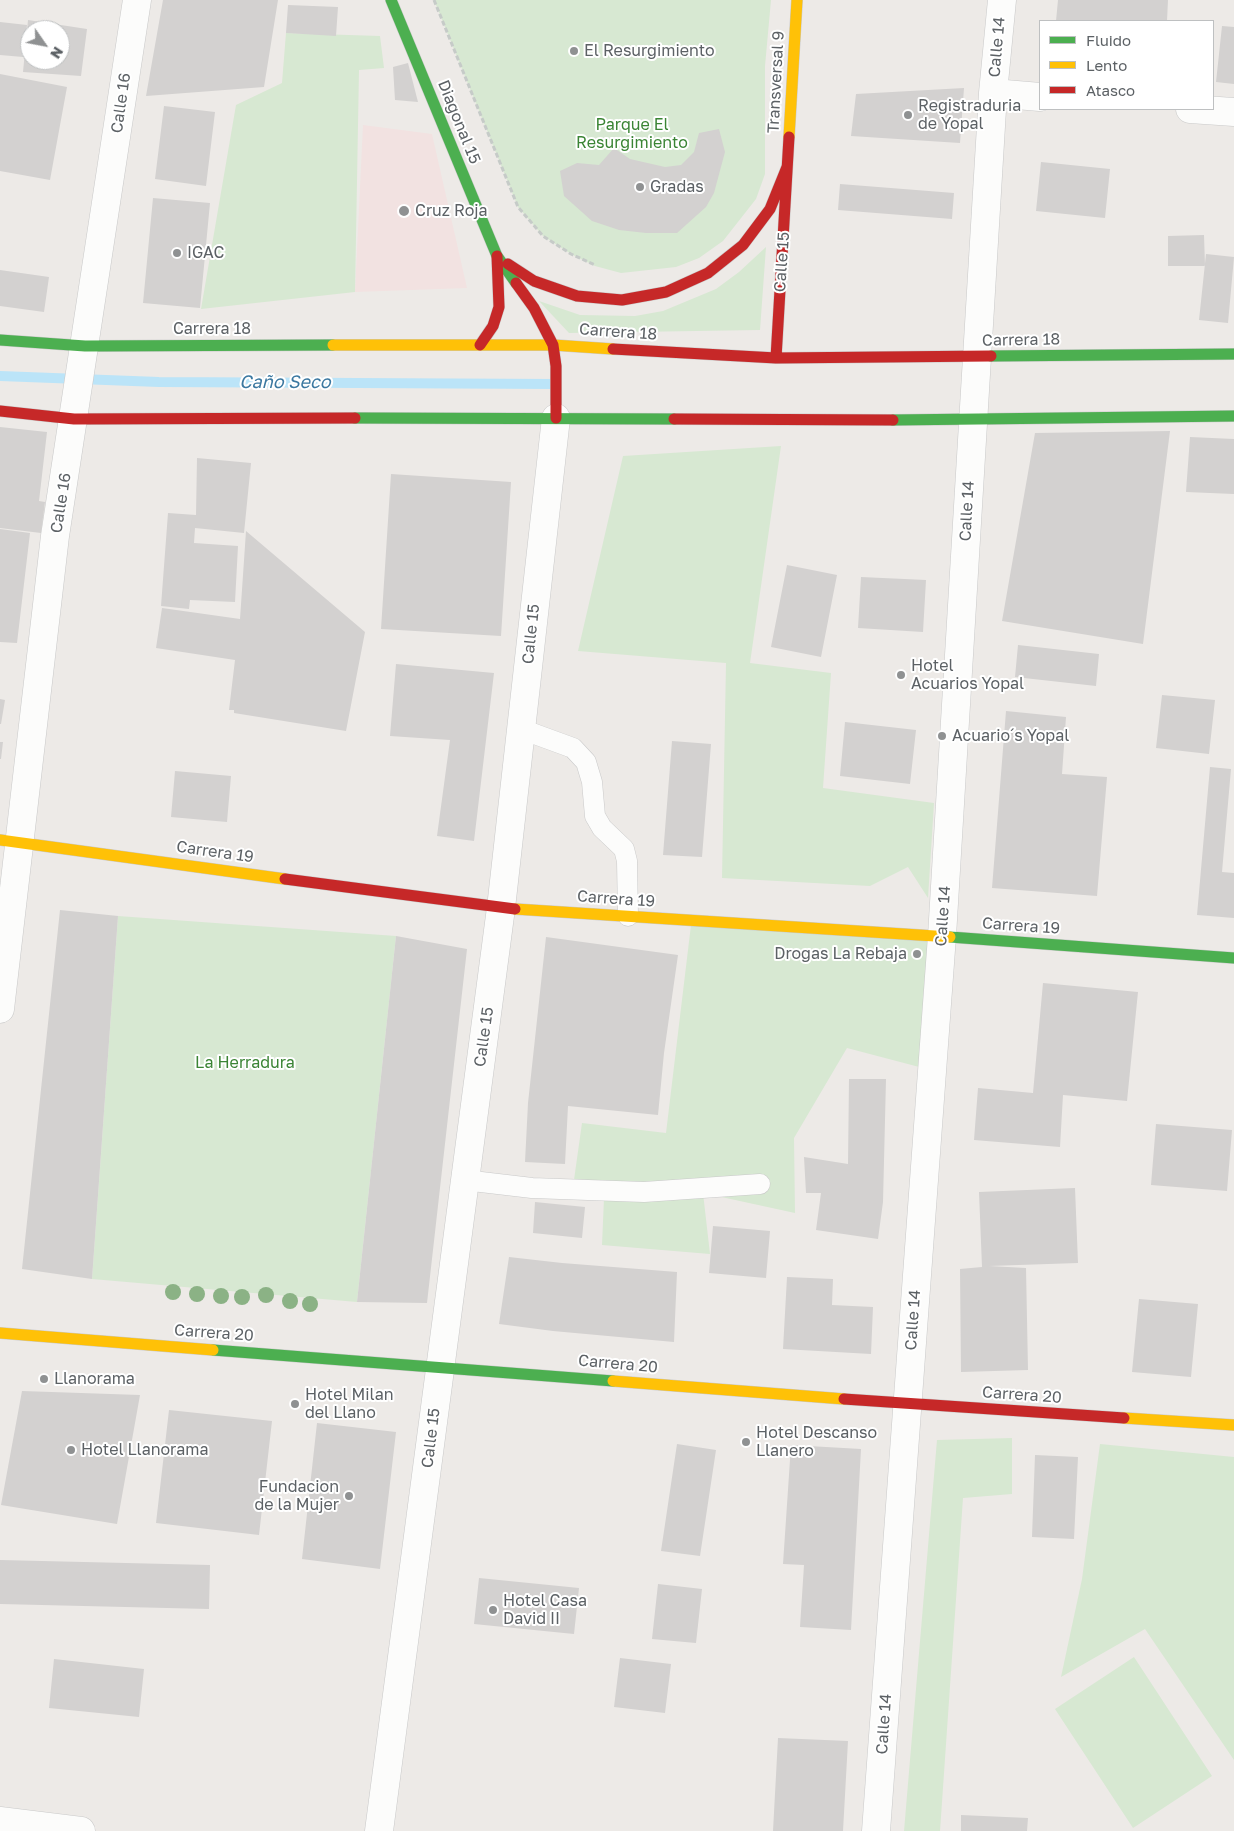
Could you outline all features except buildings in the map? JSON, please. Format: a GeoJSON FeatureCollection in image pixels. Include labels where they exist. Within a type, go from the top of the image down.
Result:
{"type":"FeatureCollection","features":[{"type":"Feature","properties":{"kind":"street","name":"Calle 16"},"geometry":{"type":"LineString","coordinates":[[0,1009],[9,841],[137,0]]}},
{"type":"Feature","properties":{"kind":"street","name":"Diagonal 15"},"geometry":{"type":"LineString","coordinates":[[391,0],[497,256]]}},
{"type":"Feature","properties":{"kind":"street","name":"Transversal 9"},"geometry":{"type":"LineString","coordinates":[[788,166],[797,0]]}},
{"type":"Feature","properties":{"kind":"street","name":"Calle 14"},"geometry":{"type":"LineString","coordinates":[[876,1831],[942,936],[972,417],[993,93],[1002,0]]}},
{"type":"Feature","properties":{"kind":"street"},"geometry":{"type":"LineString","coordinates":[[993,93],[1039,97]]}},
{"type":"Feature","properties":{"kind":"street"},"geometry":{"type":"LineString","coordinates":[[1205,110],[1234,112]]}},
{"type":"Feature","properties":{"kind":"street"},"geometry":{"type":"LineString","coordinates":[[497,256],[534,281],[577,296],[622,300],[666,292],[708,273],[743,245],[770,209],[788,166]]}},
{"type":"Feature","properties":{"kind":"street","name":"Calle 15"},"geometry":{"type":"LineString","coordinates":[[776,358],[788,166]]}},
{"type":"Feature","properties":{"kind":"street"},"geometry":{"type":"LineString","coordinates":[[480,345],[493,326],[499,307],[497,256]]}},
{"type":"Feature","properties":{"kind":"street","name":"Calle 15"},"geometry":{"type":"LineString","coordinates":[[379,1831],[501,908],[556,418],[556,366],[553,345],[534,308],[497,256]]}},
{"type":"Feature","properties":{"kind":"street","name":"Carrera 18"},"geometry":{"type":"LineString","coordinates":[[0,340],[85,346],[553,345],[776,358],[976,360],[1234,354]]}},
{"type":"Feature","properties":{"kind":"street"},"geometry":{"type":"LineString","coordinates":[[0,412],[556,418],[1234,416]]}},
{"type":"Feature","properties":{"kind":"street","name":"Carrera 19"},"geometry":{"type":"LineString","coordinates":[[9,841],[501,908],[942,936],[1234,958]]}},
{"type":"Feature","properties":{"kind":"street","name":"Carrera 20"},"geometry":{"type":"LineString","coordinates":[[0,1333],[907,1404],[1234,1425]]}},
{"type":"Feature","properties":{"kind":"street"},"geometry":{"type":"LineString","coordinates":[[0,1821],[81,1831]]}},
{"type":"Feature","properties":{"kind":"lane"},"geometry":{"type":"LineString","coordinates":[[521,729],[573,748],[586,762],[592,782],[595,816],[602,828],[624,849],[627,861],[628,916]]}},
{"type":"Feature","properties":{"kind":"lane"},"geometry":{"type":"LineString","coordinates":[[464,1180],[532,1188],[644,1192],[760,1184]]}},
{"type":"Feature","properties":{"kind":"path"},"geometry":{"type":"LineString","coordinates":[[434,0],[518,207],[543,236],[571,254],[604,268]]}},
{"type":"Feature","properties":{"kind":"shaded area","name":"Cruz Roja"},"geometry":{"type":"Polygon","coordinates":[[[363,125],[432,134],[467,288],[355,292],[363,125]]]}},
{"type":"Feature","properties":{"kind":"green space","name":"Parque El Resurgimiento"},"geometry":{"type":"Polygon","coordinates":[[[434,0],[771,0],[765,66],[765,174],[756,199],[723,241],[699,258],[676,267],[621,273],[595,266],[571,254],[543,236],[518,207],[434,0]]]}},
{"type":"Feature","properties":{"kind":"green space"},"geometry":{"type":"Polygon","coordinates":[[[286,33],[380,36],[384,68],[359,70],[355,292],[201,309],[236,105],[282,83],[286,33]]]}},
{"type":"Feature","properties":{"kind":"green space"},"geometry":{"type":"Polygon","coordinates":[[[766,247],[760,330],[569,333],[539,301],[580,315],[635,316],[663,311],[716,289],[739,272],[766,247]]]}},
{"type":"Feature","properties":{"kind":"green space"},"geometry":{"type":"Polygon","coordinates":[[[781,446],[750,663],[831,673],[823,788],[934,803],[928,898],[908,867],[870,886],[722,878],[726,663],[578,651],[623,456],[781,446]]]}},
{"type":"Feature","properties":{"kind":"green space","name":"La Herradura"},"geometry":{"type":"Polygon","coordinates":[[[118,916],[396,936],[357,1302],[92,1279],[118,916]]]}},
{"type":"Feature","properties":{"kind":"green space"},"geometry":{"type":"Polygon","coordinates":[[[691,925],[929,937],[923,1068],[847,1048],[794,1138],[795,1213],[703,1193],[710,1254],[602,1245],[604,1198],[573,1187],[582,1123],[666,1133],[691,925]]]}},
{"type":"Feature","properties":{"kind":"green space"},"geometry":{"type":"Polygon","coordinates":[[[1012,1438],[1012,1494],[963,1498],[940,1831],[904,1831],[937,1440],[1012,1438]]]}},
{"type":"Feature","properties":{"kind":"green space"},"geometry":{"type":"Polygon","coordinates":[[[1100,1444],[1234,1457],[1234,1760],[1145,1629],[1061,1677],[1082,1579],[1100,1444]]]}},
{"type":"Feature","properties":{"kind":"green space"},"geometry":{"type":"Polygon","coordinates":[[[1134,1657],[1212,1776],[1133,1828],[1055,1709],[1134,1657]]]}},
{"type":"Feature","properties":{"kind":"waterway","name":"Caño Seco"},"geometry":{"type":"LineString","coordinates":[[0,376],[159,382],[556,384]]}},
{"type":"Feature","properties":{"kind":"traffic: fast"},"geometry":{"type":"LineString","coordinates":[[391,0],[497,256],[516,283]]}},
{"type":"Feature","properties":{"kind":"traffic: fast"},"geometry":{"type":"LineString","coordinates":[[0,340],[85,346],[333,345]]}},
{"type":"Feature","properties":{"kind":"traffic: fast"},"geometry":{"type":"LineString","coordinates":[[991,356],[1234,354]]}},
{"type":"Feature","properties":{"kind":"traffic: fast"},"geometry":{"type":"LineString","coordinates":[[893,420],[1234,416]]}},
{"type":"Feature","properties":{"kind":"traffic: fast"},"geometry":{"type":"LineString","coordinates":[[355,418],[674,419]]}},
{"type":"Feature","properties":{"kind":"traffic: fast"},"geometry":{"type":"LineString","coordinates":[[950,937],[1234,958]]}},
{"type":"Feature","properties":{"kind":"traffic: fast"},"geometry":{"type":"LineString","coordinates":[[213,1350],[613,1381]]}},
{"type":"Feature","properties":{"kind":"traffic: slow"},"geometry":{"type":"LineString","coordinates":[[789,137],[797,0]]}},
{"type":"Feature","properties":{"kind":"traffic: slow"},"geometry":{"type":"LineString","coordinates":[[333,345],[553,345],[613,349]]}},
{"type":"Feature","properties":{"kind":"traffic: slow"},"geometry":{"type":"LineString","coordinates":[[0,840],[285,879]]}},
{"type":"Feature","properties":{"kind":"traffic: slow"},"geometry":{"type":"LineString","coordinates":[[515,909],[950,937]]}},
{"type":"Feature","properties":{"kind":"traffic: slow"},"geometry":{"type":"LineString","coordinates":[[0,1333],[213,1350]]}},
{"type":"Feature","properties":{"kind":"traffic: slow"},"geometry":{"type":"LineString","coordinates":[[613,1381],[844,1399]]}},
{"type":"Feature","properties":{"kind":"traffic: slow"},"geometry":{"type":"LineString","coordinates":[[1124,1418],[1234,1425]]}},
{"type":"Feature","properties":{"kind":"traffic: jam"},"geometry":{"type":"LineString","coordinates":[[776,358],[789,137]]}},
{"type":"Feature","properties":{"kind":"traffic: jam"},"geometry":{"type":"LineString","coordinates":[[508,264],[534,281],[577,296],[622,300],[666,292],[708,273],[743,245],[770,209],[787,167]]}},
{"type":"Feature","properties":{"kind":"traffic: jam"},"geometry":{"type":"LineString","coordinates":[[480,345],[493,326],[499,307],[497,256]]}},
{"type":"Feature","properties":{"kind":"traffic: jam"},"geometry":{"type":"LineString","coordinates":[[516,283],[534,308],[553,345],[556,366],[556,418]]}},
{"type":"Feature","properties":{"kind":"traffic: jam"},"geometry":{"type":"LineString","coordinates":[[613,349],[776,358],[991,356]]}},
{"type":"Feature","properties":{"kind":"traffic: jam"},"geometry":{"type":"LineString","coordinates":[[0,411],[74,419],[355,418]]}},
{"type":"Feature","properties":{"kind":"traffic: jam"},"geometry":{"type":"LineString","coordinates":[[674,419],[893,420]]}},
{"type":"Feature","properties":{"kind":"traffic: jam"},"geometry":{"type":"LineString","coordinates":[[285,879],[515,909]]}},
{"type":"Feature","properties":{"kind":"traffic: jam"},"geometry":{"type":"LineString","coordinates":[[844,1399],[1124,1418]]}},
{"type":"Feature","properties":{"kind":"place","name":"El Resurgimiento"},"geometry":{"type":"Point","coordinates":[574,51]}},
{"type":"Feature","properties":{"kind":"place","name":"Registraduria de Yopal"},"geometry":{"type":"Point","coordinates":[908,115]}},
{"type":"Feature","properties":{"kind":"place","name":"Gradas"},"geometry":{"type":"Point","coordinates":[640,187]}},
{"type":"Feature","properties":{"kind":"place","name":"Cruz Roja"},"geometry":{"type":"Point","coordinates":[404,211]}},
{"type":"Feature","properties":{"kind":"place","name":"IGAC"},"geometry":{"type":"Point","coordinates":[177,253]}},
{"type":"Feature","properties":{"kind":"place","name":"Hotel Acuarios Yopal"},"geometry":{"type":"Point","coordinates":[901,675]}},
{"type":"Feature","properties":{"kind":"place","name":"Acuario´s Yopal"},"geometry":{"type":"Point","coordinates":[942,736]}},
{"type":"Feature","properties":{"kind":"place","name":"Drogas La Rebaja"},"geometry":{"type":"Point","coordinates":[917,954]}},
{"type":"Feature","properties":{"kind":"place","name":"Llanorama"},"geometry":{"type":"Point","coordinates":[44,1379]}},
{"type":"Feature","properties":{"kind":"place","name":"Hotel Milan del Llano"},"geometry":{"type":"Point","coordinates":[295,1404]}},
{"type":"Feature","properties":{"kind":"place","name":"Hotel Descanso Llanero"},"geometry":{"type":"Point","coordinates":[746,1442]}},
{"type":"Feature","properties":{"kind":"place","name":"Hotel Llanorama"},"geometry":{"type":"Point","coordinates":[71,1450]}},
{"type":"Feature","properties":{"kind":"place","name":"Fundacion de la Mujer"},"geometry":{"type":"Point","coordinates":[349,1496]}},
{"type":"Feature","properties":{"kind":"place","name":"Hotel Casa David II"},"geometry":{"type":"Point","coordinates":[493,1610]}}]}
